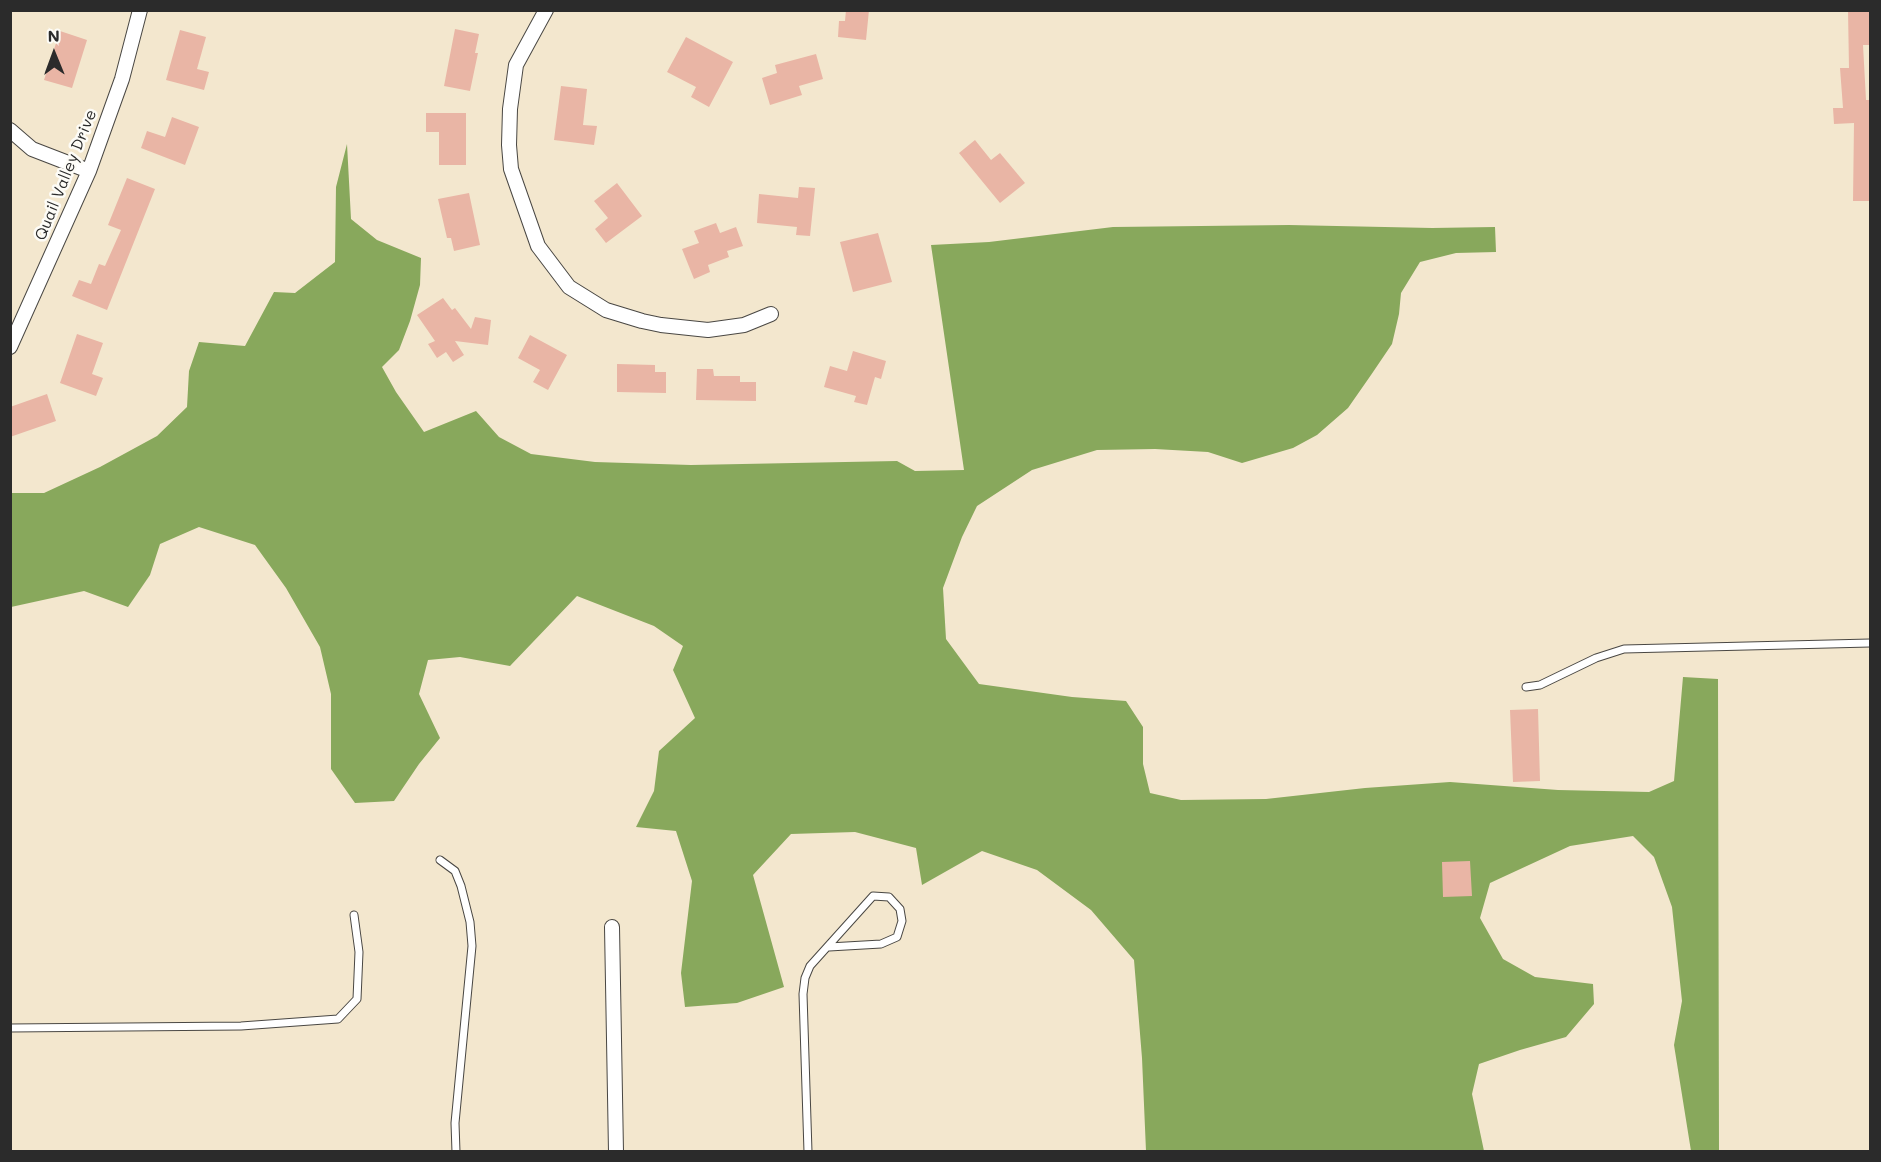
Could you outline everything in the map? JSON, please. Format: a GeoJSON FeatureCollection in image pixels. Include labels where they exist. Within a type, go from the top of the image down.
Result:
{"type":"FeatureCollection","features":[{"type":"Feature","properties":{"kind":"street","name":"Quail Valley Drive"},"geometry":{"type":"LineString","coordinates":[[10,347],[89,171],[122,79],[140,10]]}},
{"type":"Feature","properties":{"kind":"street"},"geometry":{"type":"LineString","coordinates":[[546,10],[516,65],[510,109],[511,169],[538,246],[569,287],[606,310],[642,321],[708,330],[744,326],[771,314]]}},
{"type":"Feature","properties":{"kind":"street"},"geometry":{"type":"LineString","coordinates":[[10,130],[32,149],[89,171]]}},
{"type":"Feature","properties":{"kind":"street"},"geometry":{"type":"LineString","coordinates":[[612,927],[616,1152]]}},
{"type":"Feature","properties":{"kind":"lane"},"geometry":{"type":"LineString","coordinates":[[1526,687],[1540,685],[1596,658],[1624,649],[1870,643]]}},
{"type":"Feature","properties":{"kind":"lane"},"geometry":{"type":"LineString","coordinates":[[440,860],[455,871],[461,886],[470,922],[472,946],[455,1123],[456,1152]]}},
{"type":"Feature","properties":{"kind":"lane"},"geometry":{"type":"LineString","coordinates":[[808,1152],[803,994],[805,978],[810,966],[873,896],[889,897],[900,909],[902,921],[897,937],[881,944],[829,947]]}},
{"type":"Feature","properties":{"kind":"lane"},"geometry":{"type":"LineString","coordinates":[[10,1028],[241,1026],[338,1019],[357,999],[359,952],[354,915]]}},
{"type":"Feature","properties":{"kind":"green space"},"geometry":{"type":"Polygon","coordinates":[[[347,144],[351,219],[377,240],[421,258],[420,285],[410,321],[399,350],[382,367],[396,392],[424,432],[476,411],[499,437],[531,454],[595,462],[691,465],[897,461],[915,471],[964,470],[931,245],[989,242],[1113,227],[1289,225],[1495,227],[1496,252],[1456,253],[1420,262],[1401,293],[1392,344],[1371,375],[1348,408],[1317,435],[1293,448],[1242,463],[1208,452],[1155,449],[1097,450],[1032,470],[977,506],[962,537],[943,588],[946,639],[979,684],[1072,697],[1126,701],[1143,727],[1143,764],[1150,793],[1181,800],[1266,799],[1365,788],[1450,782],[1558,790],[1649,792],[1674,781],[1683,677],[1718,679],[1719,1151],[1691,1151],[1674,1045],[1682,1001],[1672,907],[1654,857],[1633,836],[1570,846],[1490,883],[1480,918],[1503,959],[1535,977],[1593,984],[1594,1004],[1566,1037],[1479,1064],[1472,1094],[1484,1151],[1146,1151],[1142,1058],[1134,960],[1091,910],[1037,870],[982,851],[922,885],[916,848],[855,832],[791,834],[753,875],[784,987],[737,1003],[685,1007],[681,973],[692,881],[676,831],[636,827],[654,791],[659,751],[695,718],[673,670],[683,646],[654,626],[577,596],[510,666],[460,657],[428,660],[419,694],[440,738],[394,801],[355,803],[331,769],[331,694],[320,647],[286,588],[255,545],[199,527],[160,544],[150,575],[128,607],[84,591],[11,607],[10,493],[44,493],[100,467],[157,436],[187,407],[189,371],[199,342],[245,346],[274,292],[295,293],[335,262],[336,187],[347,144]]]}},
{"type":"Feature","properties":{"kind":"building"},"geometry":{"type":"Polygon","coordinates":[[[846,10],[869,10],[866,40],[838,37],[839,21],[845,21],[846,10]]]}},
{"type":"Feature","properties":{"kind":"building"},"geometry":{"type":"Polygon","coordinates":[[[1848,10],[1870,10],[1870,45],[1863,45],[1866,100],[1870,100],[1870,201],[1853,201],[1854,123],[1834,124],[1833,108],[1843,108],[1840,68],[1849,68],[1848,10]]]}},
{"type":"Feature","properties":{"kind":"building"},"geometry":{"type":"Polygon","coordinates":[[[455,29],[479,34],[475,53],[478,53],[470,91],[444,86],[455,29]]]}},
{"type":"Feature","properties":{"kind":"building"},"geometry":{"type":"Polygon","coordinates":[[[180,30],[206,37],[197,69],[209,72],[204,90],[166,80],[180,30]]]}},
{"type":"Feature","properties":{"kind":"building"},"geometry":{"type":"Polygon","coordinates":[[[60,31],[87,40],[72,88],[44,80],[60,31]]]}},
{"type":"Feature","properties":{"kind":"building"},"geometry":{"type":"Polygon","coordinates":[[[686,37],[733,62],[709,107],[691,97],[696,87],[667,72],[686,37]]]}},
{"type":"Feature","properties":{"kind":"building"},"geometry":{"type":"Polygon","coordinates":[[[816,54],[823,79],[799,86],[802,95],[770,105],[762,78],[777,73],[775,65],[816,54]]]}},
{"type":"Feature","properties":{"kind":"building"},"geometry":{"type":"Polygon","coordinates":[[[561,86],[587,89],[583,125],[597,126],[594,145],[554,140],[561,86]]]}},
{"type":"Feature","properties":{"kind":"building"},"geometry":{"type":"Polygon","coordinates":[[[426,113],[466,113],[466,165],[439,165],[439,132],[426,132],[426,113]]]}},
{"type":"Feature","properties":{"kind":"building"},"geometry":{"type":"Polygon","coordinates":[[[172,117],[199,127],[185,165],[141,148],[147,131],[165,137],[172,117]]]}},
{"type":"Feature","properties":{"kind":"building"},"geometry":{"type":"Polygon","coordinates":[[[975,140],[991,160],[1000,153],[1025,183],[1000,203],[959,153],[975,140]]]}},
{"type":"Feature","properties":{"kind":"building"},"geometry":{"type":"Polygon","coordinates":[[[127,178],[155,189],[107,310],[72,296],[79,280],[91,284],[99,264],[105,266],[121,230],[108,225],[127,178]]]}},
{"type":"Feature","properties":{"kind":"building"},"geometry":{"type":"Polygon","coordinates":[[[617,183],[642,216],[606,243],[595,229],[608,218],[594,201],[617,183]]]}},
{"type":"Feature","properties":{"kind":"building"},"geometry":{"type":"Polygon","coordinates":[[[799,187],[815,188],[810,236],[796,235],[797,227],[757,223],[759,194],[798,198],[799,187]]]}},
{"type":"Feature","properties":{"kind":"building"},"geometry":{"type":"Polygon","coordinates":[[[469,193],[480,245],[454,251],[451,238],[447,238],[438,199],[469,193]]]}},
{"type":"Feature","properties":{"kind":"building"},"geometry":{"type":"Polygon","coordinates":[[[716,223],[720,233],[736,227],[743,246],[727,251],[729,257],[708,265],[710,272],[694,279],[682,249],[699,243],[694,231],[716,223]]]}},
{"type":"Feature","properties":{"kind":"building"},"geometry":{"type":"Polygon","coordinates":[[[878,233],[892,282],[853,292],[840,242],[878,233]]]}},
{"type":"Feature","properties":{"kind":"building"},"geometry":{"type":"Polygon","coordinates":[[[443,298],[452,310],[455,308],[471,329],[475,317],[491,320],[488,345],[455,341],[464,355],[453,362],[446,352],[437,358],[428,344],[435,341],[417,315],[443,298]]]}},
{"type":"Feature","properties":{"kind":"building"},"geometry":{"type":"Polygon","coordinates":[[[77,334],[103,343],[92,374],[103,378],[96,396],[60,383],[77,334]]]}},
{"type":"Feature","properties":{"kind":"building"},"geometry":{"type":"Polygon","coordinates":[[[530,335],[567,355],[548,390],[533,382],[540,370],[518,358],[530,335]]]}},
{"type":"Feature","properties":{"kind":"building"},"geometry":{"type":"Polygon","coordinates":[[[853,351],[886,361],[881,379],[875,377],[867,405],[854,402],[856,396],[824,387],[830,366],[847,371],[853,351]]]}},
{"type":"Feature","properties":{"kind":"building"},"geometry":{"type":"Polygon","coordinates":[[[617,364],[655,365],[655,372],[666,372],[666,393],[617,392],[617,364]]]}},
{"type":"Feature","properties":{"kind":"building"},"geometry":{"type":"Polygon","coordinates":[[[697,369],[713,369],[714,376],[740,376],[740,382],[756,382],[756,401],[696,400],[697,369]]]}},
{"type":"Feature","properties":{"kind":"building"},"geometry":{"type":"Polygon","coordinates":[[[47,394],[56,421],[10,437],[10,407],[47,394]]]}},
{"type":"Feature","properties":{"kind":"building"},"geometry":{"type":"Polygon","coordinates":[[[1538,709],[1540,781],[1513,782],[1510,710],[1538,709]]]}},
{"type":"Feature","properties":{"kind":"building"},"geometry":{"type":"Polygon","coordinates":[[[1470,861],[1472,896],[1443,897],[1442,862],[1470,861]]]}}]}
